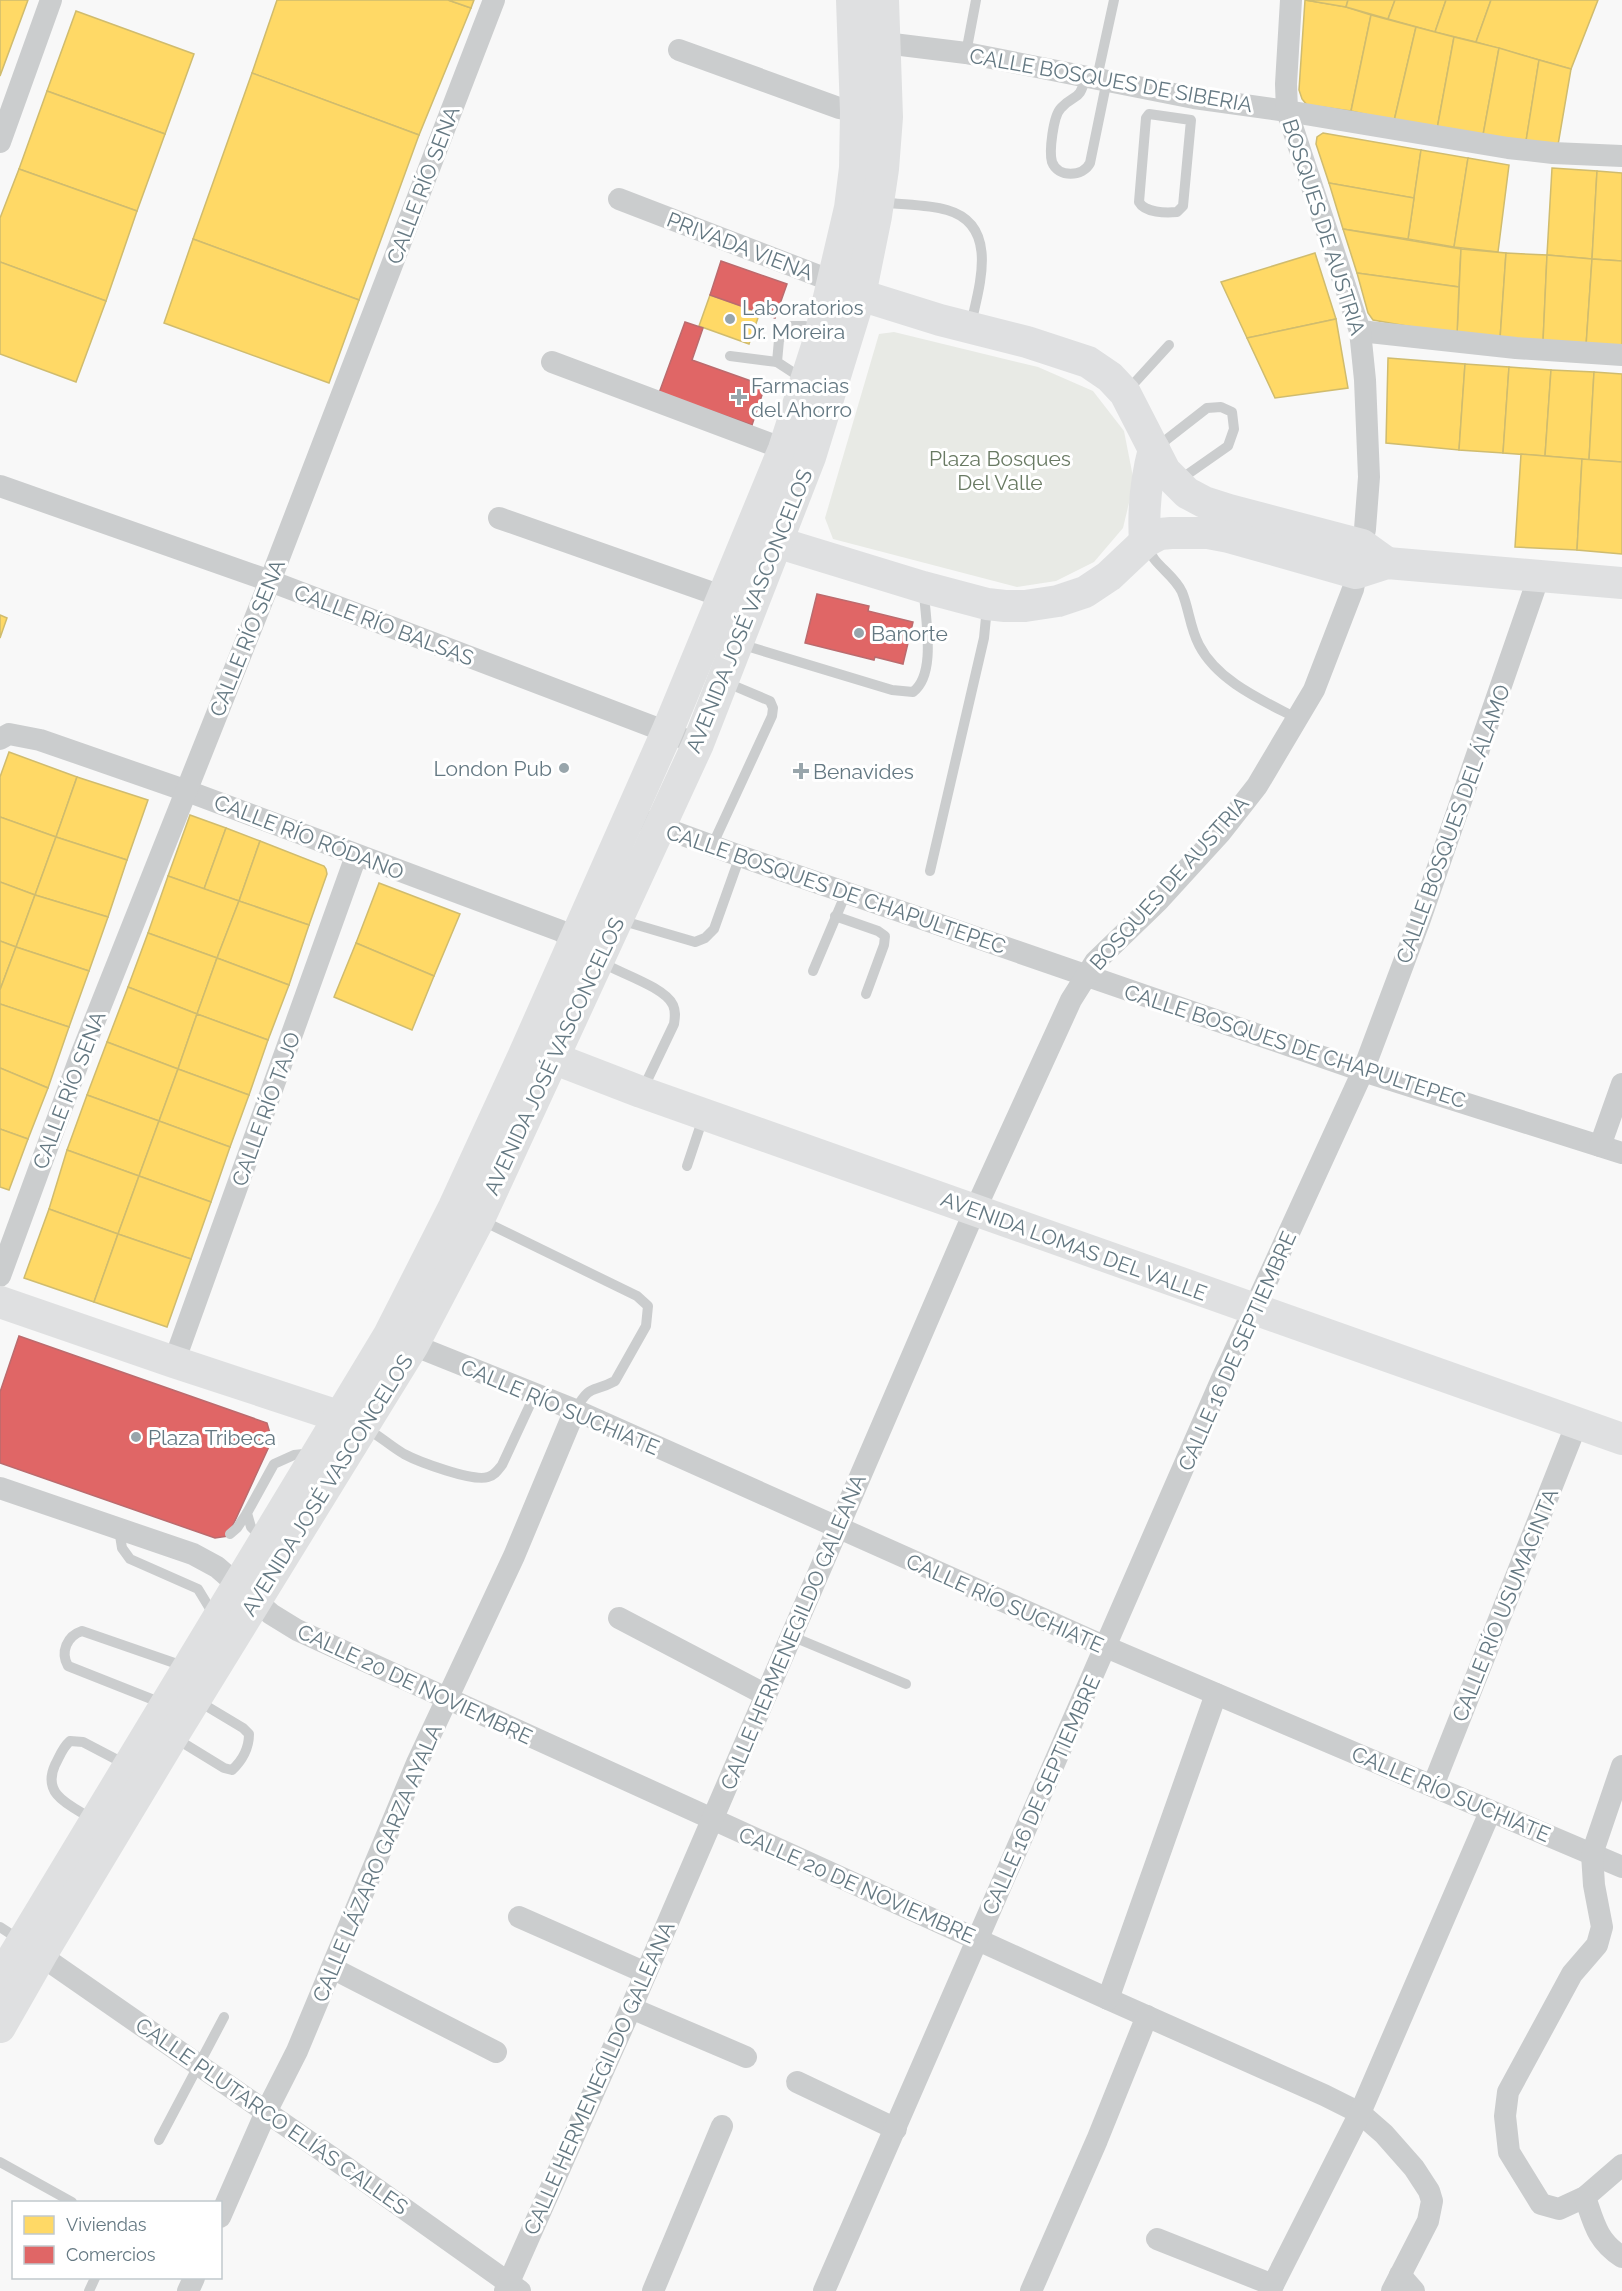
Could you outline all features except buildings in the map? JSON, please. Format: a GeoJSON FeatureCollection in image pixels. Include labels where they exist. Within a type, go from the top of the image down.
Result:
{"type":"FeatureCollection","features":[{"type":"Feature","properties":{"kind":"main road","name":"AVENIDA JOSÉ VASCONCELOS"},"geometry":{"type":"LineString","coordinates":[[540,1053],[599,961],[617,918],[645,821],[667,732],[784,449],[806,381],[821,330],[850,208],[855,168],[856,112],[852,0]]}},
{"type":"Feature","properties":{"kind":"main road","name":"AVENIDA JOSÉ VASCONCELOS"},"geometry":{"type":"LineString","coordinates":[[0,1979],[216,1618],[246,1592],[401,1340],[466,1213],[540,1053],[575,942],[645,821],[698,744],[752,610],[819,430],[860,295],[878,202],[887,117],[883,0]]}},
{"type":"Feature","properties":{"kind":"main road","name":"PRIVADA VIENA"},"geometry":{"type":"LineString","coordinates":[[832,281],[860,295],[970,328],[1027,342],[1088,362],[1110,377],[1125,393],[1165,471],[1175,483]]}},
{"type":"Feature","properties":{"kind":"main road"},"geometry":{"type":"LineString","coordinates":[[784,449],[785,468],[775,520],[776,542],[987,603],[1025,606],[1058,601],[1085,592],[1109,576],[1145,542],[1160,534],[1171,532],[1208,533],[1387,563],[1622,583]]}},
{"type":"Feature","properties":{"kind":"main road"},"geometry":{"type":"LineString","coordinates":[[1145,542],[1148,470],[1154,449]]}},
{"type":"Feature","properties":{"kind":"main road"},"geometry":{"type":"LineString","coordinates":[[1175,483],[1204,502],[1359,559]]}},
{"type":"Feature","properties":{"kind":"main road","name":"AVENIDA LOMAS DEL VALLE"},"geometry":{"type":"LineString","coordinates":[[540,1053],[641,1092],[1622,1439]]}},
{"type":"Feature","properties":{"kind":"main road"},"geometry":{"type":"LineString","coordinates":[[0,1302],[351,1422]]}},
{"type":"Feature","properties":{"kind":"main road","name":"AVENIDA JOSÉ VASCONCELOS"},"geometry":{"type":"LineString","coordinates":[[2,2016],[21,1941],[172,1737],[196,1700],[246,1592],[264,1540],[319,1452],[351,1422]]}},
{"type":"Feature","properties":{"kind":"street"},"geometry":{"type":"LineString","coordinates":[[0,142],[51,0]]}},
{"type":"Feature","properties":{"kind":"street","name":"CALLE RÍO SENA"},"geometry":{"type":"LineString","coordinates":[[0,1276],[81,1055],[270,581],[494,0]]}},
{"type":"Feature","properties":{"kind":"street","name":"BOSQUES DE AUSTRIA"},"geometry":{"type":"LineString","coordinates":[[1085,976],[1095,962],[1158,901],[1221,832],[1257,786],[1314,690],[1334,642],[1359,559],[1369,477],[1365,380],[1360,331],[1287,111],[1285,90],[1291,0]]}},
{"type":"Feature","properties":{"kind":"street","name":"CALLE BOSQUES DE SIBERIA"},"geometry":{"type":"LineString","coordinates":[[885,43],[966,53],[1097,78],[1192,109],[1287,111],[1508,148],[1553,153],[1622,156]]}},
{"type":"Feature","properties":{"kind":"street"},"geometry":{"type":"LineString","coordinates":[[679,50],[856,112],[887,117]]}},
{"type":"Feature","properties":{"kind":"street","name":"PRIVADA VIENA"},"geometry":{"type":"LineString","coordinates":[[619,199],[832,281]]}},
{"type":"Feature","properties":{"kind":"street"},"geometry":{"type":"LineString","coordinates":[[1360,331],[1516,348],[1622,355]]}},
{"type":"Feature","properties":{"kind":"street"},"geometry":{"type":"LineString","coordinates":[[552,362],[784,449]]}},
{"type":"Feature","properties":{"kind":"street","name":"CALLE RÍO BALSAS"},"geometry":{"type":"LineString","coordinates":[[0,486],[270,581],[698,744]]}},
{"type":"Feature","properties":{"kind":"street"},"geometry":{"type":"LineString","coordinates":[[499,518],[724,597]]}},
{"type":"Feature","properties":{"kind":"street","name":"CALLE BOSQUES DEL ÁLAMO"},"geometry":{"type":"LineString","coordinates":[[1363,1071],[1419,922],[1539,576]]}},
{"type":"Feature","properties":{"kind":"street","name":"CALLE RÍO RÓDANO"},"geometry":{"type":"LineString","coordinates":[[5,737],[40,740],[187,791],[561,931],[599,961]]}},
{"type":"Feature","properties":{"kind":"street","name":"CALLE BOSQUES DE CHAPULTEPEC"},"geometry":{"type":"LineString","coordinates":[[645,821],[846,893],[1363,1071],[1622,1153]]}},
{"type":"Feature","properties":{"kind":"street","name":"CALLE RÍO TAJO"},"geometry":{"type":"LineString","coordinates":[[174,1362],[356,856]]}},
{"type":"Feature","properties":{"kind":"street","name":"CALLE HERMENEGILDO GALEANA"},"geometry":{"type":"LineString","coordinates":[[511,2288],[975,1210],[1056,1029],[1085,976]]}},
{"type":"Feature","properties":{"kind":"street","name":"CALLE 16 DE SEPTIEMBRE"},"geometry":{"type":"LineString","coordinates":[[824,2291],[1221,1381],[1363,1071]]}},
{"type":"Feature","properties":{"kind":"street"},"geometry":{"type":"LineString","coordinates":[[1600,1146],[1622,1084]]}},
{"type":"Feature","properties":{"kind":"street","name":"CALLE RÍO SUCHIATE"},"geometry":{"type":"LineString","coordinates":[[401,1340],[575,1410],[1106,1647],[1622,1867]]}},
{"type":"Feature","properties":{"kind":"street","name":"CALLE LÁZARO GARZA AYALA"},"geometry":{"type":"LineString","coordinates":[[222,2212],[266,2112],[297,2051],[417,1763],[514,1556],[575,1410]]}},
{"type":"Feature","properties":{"kind":"street","name":"CALLE RÍO USUMACINTA"},"geometry":{"type":"LineString","coordinates":[[1433,1786],[1577,1423]]}},
{"type":"Feature","properties":{"kind":"street","name":"CALLE 20 DE NOVIEMBRE"},"geometry":{"type":"LineString","coordinates":[[0,1488],[193,1554],[217,1567],[297,1630],[1360,2113],[1384,2134],[1414,2168],[1429,2191],[1432,2201],[1428,2221],[1402,2286]]}},
{"type":"Feature","properties":{"kind":"street"},"geometry":{"type":"LineString","coordinates":[[619,1618],[766,1695]]}},
{"type":"Feature","properties":{"kind":"street"},"geometry":{"type":"LineString","coordinates":[[1108,1999],[1216,1694]]}},
{"type":"Feature","properties":{"kind":"street"},"geometry":{"type":"LineString","coordinates":[[1622,1766],[1592,1854],[1594,1885],[1602,1927],[1597,1945],[1572,1974],[1508,2092],[1504,2116],[1509,2152],[1541,2204],[1559,2209],[1585,2197],[1622,2165]]}},
{"type":"Feature","properties":{"kind":"street"},"geometry":{"type":"LineString","coordinates":[[1157,2239],[1272,2288],[1360,2113],[1490,1812]]}},
{"type":"Feature","properties":{"kind":"street"},"geometry":{"type":"LineString","coordinates":[[519,1917],[646,1973]]}},
{"type":"Feature","properties":{"kind":"street","name":"CALLE PLUTARCO ELÍAS CALLES"},"geometry":{"type":"LineString","coordinates":[[21,1941],[357,2174],[511,2288]]}},
{"type":"Feature","properties":{"kind":"street"},"geometry":{"type":"LineString","coordinates":[[332,1968],[496,2052]]}},
{"type":"Feature","properties":{"kind":"street"},"geometry":{"type":"LineString","coordinates":[[631,2008],[746,2057]]}},
{"type":"Feature","properties":{"kind":"street"},"geometry":{"type":"LineString","coordinates":[[1031,2291],[1097,2140],[1147,2016]]}},
{"type":"Feature","properties":{"kind":"street"},"geometry":{"type":"LineString","coordinates":[[797,2082],[896,2129]]}},
{"type":"Feature","properties":{"kind":"street"},"geometry":{"type":"LineString","coordinates":[[653,2291],[722,2126]]}},
{"type":"Feature","properties":{"kind":"street"},"geometry":{"type":"LineString","coordinates":[[1585,2197],[1598,2235],[1609,2248],[1622,2257]]}},
{"type":"Feature","properties":{"kind":"lane"},"geometry":{"type":"LineString","coordinates":[[966,53],[976,0]]}},
{"type":"Feature","properties":{"kind":"lane"},"geometry":{"type":"LineString","coordinates":[[1097,78],[1080,94],[1062,106],[1058,113],[1051,145],[1053,165],[1059,171],[1068,174],[1082,171],[1090,163],[1097,78],[1113,0]]}},
{"type":"Feature","properties":{"kind":"lane"},"geometry":{"type":"LineString","coordinates":[[1192,109],[1181,208],[1173,212],[1144,208],[1139,202],[1138,195],[1146,116],[1192,109]]}},
{"type":"Feature","properties":{"kind":"lane"},"geometry":{"type":"LineString","coordinates":[[878,202],[946,209],[957,214],[974,230],[979,240],[983,262],[970,328]]}},
{"type":"Feature","properties":{"kind":"lane"},"geometry":{"type":"LineString","coordinates":[[777,362],[779,340],[789,326],[805,326],[821,330]]}},
{"type":"Feature","properties":{"kind":"lane"},"geometry":{"type":"LineString","coordinates":[[1125,393],[1169,345]]}},
{"type":"Feature","properties":{"kind":"lane"},"geometry":{"type":"LineString","coordinates":[[730,356],[777,362],[806,381]]}},
{"type":"Feature","properties":{"kind":"lane"},"geometry":{"type":"LineString","coordinates":[[1154,449],[1207,408],[1221,407],[1232,412],[1234,429],[1228,446],[1175,483]]}},
{"type":"Feature","properties":{"kind":"lane"},"geometry":{"type":"LineString","coordinates":[[1145,542],[1153,559],[1176,582],[1181,591],[1199,646],[1211,662],[1246,690],[1298,719]]}},
{"type":"Feature","properties":{"kind":"lane"},"geometry":{"type":"LineString","coordinates":[[737,643],[892,690],[913,692],[924,678],[926,664],[928,635],[923,586]]}},
{"type":"Feature","properties":{"kind":"lane"},"geometry":{"type":"LineString","coordinates":[[930,871],[984,638],[987,603]]}},
{"type":"Feature","properties":{"kind":"lane"},"geometry":{"type":"LineString","coordinates":[[712,846],[772,716],[773,708],[770,701],[722,681]]}},
{"type":"Feature","properties":{"kind":"lane"},"geometry":{"type":"LineString","coordinates":[[617,918],[695,942],[705,938],[714,929],[740,856]]}},
{"type":"Feature","properties":{"kind":"lane"},"geometry":{"type":"LineString","coordinates":[[813,971],[846,893]]}},
{"type":"Feature","properties":{"kind":"lane"},"geometry":{"type":"LineString","coordinates":[[835,916],[878,931],[885,936],[884,945],[866,994]]}},
{"type":"Feature","properties":{"kind":"lane"},"geometry":{"type":"LineString","coordinates":[[599,961],[668,997],[676,1014],[674,1024],[641,1092]]}},
{"type":"Feature","properties":{"kind":"lane"},"geometry":{"type":"LineString","coordinates":[[687,1166],[704,1114]]}},
{"type":"Feature","properties":{"kind":"lane"},"geometry":{"type":"LineString","coordinates":[[466,1213],[637,1296],[648,1306],[646,1326],[615,1381],[585,1393],[575,1410]]}},
{"type":"Feature","properties":{"kind":"lane"},"geometry":{"type":"LineString","coordinates":[[351,1422],[377,1434],[407,1455],[459,1474],[473,1478],[486,1478],[495,1474],[502,1465],[535,1394]]}},
{"type":"Feature","properties":{"kind":"lane"},"geometry":{"type":"LineString","coordinates":[[230,1534],[247,1513],[274,1464],[294,1455],[319,1452]]}},
{"type":"Feature","properties":{"kind":"lane"},"geometry":{"type":"LineString","coordinates":[[247,1513],[250,1527],[264,1540]]}},
{"type":"Feature","properties":{"kind":"lane"},"geometry":{"type":"LineString","coordinates":[[119,1528],[122,1548],[130,1559],[198,1589],[216,1618]]}},
{"type":"Feature","properties":{"kind":"lane"},"geometry":{"type":"LineString","coordinates":[[165,1704],[68,1666],[64,1659],[66,1645],[74,1634],[82,1632],[187,1667]]}},
{"type":"Feature","properties":{"kind":"lane"},"geometry":{"type":"LineString","coordinates":[[791,1636],[906,1684]]}},
{"type":"Feature","properties":{"kind":"lane"},"geometry":{"type":"LineString","coordinates":[[172,1737],[224,1768],[232,1770],[237,1765],[249,1744],[249,1734],[243,1728],[196,1700]]}},
{"type":"Feature","properties":{"kind":"lane"},"geometry":{"type":"LineString","coordinates":[[95,1821],[52,1790],[51,1776],[64,1747],[70,1741],[83,1742],[128,1766]]}},
{"type":"Feature","properties":{"kind":"lane"},"geometry":{"type":"LineString","coordinates":[[159,2140],[224,2017]]}},
{"type":"Feature","properties":{"kind":"lane"},"geometry":{"type":"LineString","coordinates":[[0,2162],[70,2201]]}},
{"type":"Feature","properties":{"kind":"green space","name":"Plaza Bosques Del Valle"},"geometry":{"type":"Polygon","coordinates":[[[894,332],[1038,367],[1093,391],[1124,431],[1134,482],[1123,528],[1094,562],[1056,581],[1017,587],[833,539],[825,518],[879,334],[894,332]]]}},
{"type":"Feature","properties":{"kind":"place","name":"Laboratorios Dr. Moreira"},"geometry":{"type":"Point","coordinates":[730,319]}},
{"type":"Feature","properties":{"kind":"place","name":"Farmacias del Ahorro"},"geometry":{"type":"Point","coordinates":[739,397]}},
{"type":"Feature","properties":{"kind":"place","name":"Banorte"},"geometry":{"type":"Point","coordinates":[859,633]}},
{"type":"Feature","properties":{"kind":"place","name":"London Pub"},"geometry":{"type":"Point","coordinates":[564,768]}},
{"type":"Feature","properties":{"kind":"place","name":"Benavides"},"geometry":{"type":"Point","coordinates":[801,771]}},
{"type":"Feature","properties":{"kind":"place","name":"Plaza Tribeca"},"geometry":{"type":"Point","coordinates":[136,1437]}}]}
